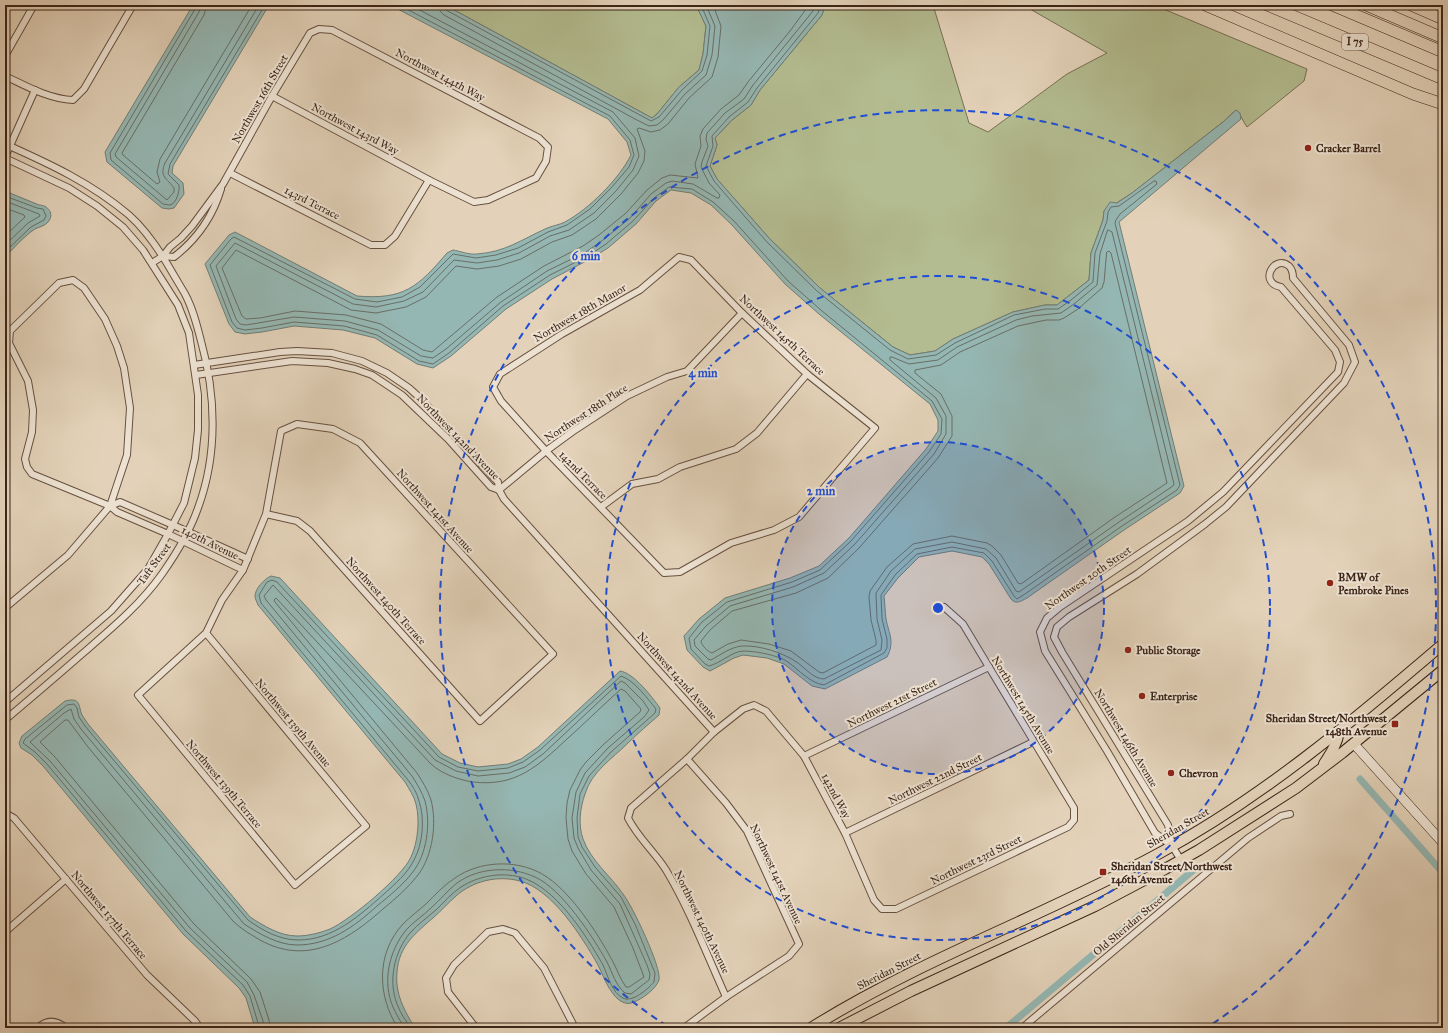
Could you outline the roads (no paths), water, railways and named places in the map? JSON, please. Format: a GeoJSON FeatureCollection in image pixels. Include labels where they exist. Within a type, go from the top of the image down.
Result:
{"type":"FeatureCollection","features":[{"type":"Feature","properties":{"kind":"highway"},"geometry":{"type":"LineString","coordinates":[[1205,5],[1413,94],[1443,104]]}},
{"type":"Feature","properties":{"kind":"highway","name":"I 75"},"geometry":{"type":"LineString","coordinates":[[1267,5],[1443,79]]}},
{"type":"Feature","properties":{"kind":"highway"},"geometry":{"type":"LineString","coordinates":[[1332,5],[1443,52]]}},
{"type":"Feature","properties":{"kind":"highway"},"geometry":{"type":"LineString","coordinates":[[1366,5],[1443,38]]}},
{"type":"Feature","properties":{"kind":"highway"},"geometry":{"type":"LineString","coordinates":[[1411,5],[1443,19]]}},
{"type":"Feature","properties":{"kind":"highway"},"geometry":{"type":"LineString","coordinates":[[1413,94],[1443,110]]}},
{"type":"Feature","properties":{"kind":"main road","name":"Sheridan Street"},"geometry":{"type":"LineString","coordinates":[[811,1028],[838,1011],[898,979],[1095,887],[1172,846],[1252,796],[1327,741],[1338,736],[1443,644]]}},
{"type":"Feature","properties":{"kind":"main road"},"geometry":{"type":"LineString","coordinates":[[839,1028],[911,991],[1095,906],[1181,860],[1225,834],[1292,791],[1319,771],[1443,670]]}},
{"type":"Feature","properties":{"kind":"main road"},"geometry":{"type":"LineString","coordinates":[[1319,771],[1334,750],[1338,736],[1354,744]]}},
{"type":"Feature","properties":{"kind":"street"},"geometry":{"type":"LineString","coordinates":[[5,56],[34,5]]}},
{"type":"Feature","properties":{"kind":"street"},"geometry":{"type":"LineString","coordinates":[[5,76],[35,90],[62,100],[73,100],[84,89],[133,5]]}},
{"type":"Feature","properties":{"kind":"street","name":"Northwest 16th Street"},"geometry":{"type":"LineString","coordinates":[[152,263],[163,256],[170,247],[192,226],[223,184],[272,96],[310,33],[319,29]]}},
{"type":"Feature","properties":{"kind":"street","name":"Northwest 144th Way"},"geometry":{"type":"LineString","coordinates":[[319,29],[332,30],[539,138],[548,147]]}},
{"type":"Feature","properties":{"kind":"street"},"geometry":{"type":"LineString","coordinates":[[35,90],[8,145],[5,157],[69,188],[97,206],[123,227],[144,250],[178,305],[189,333],[194,365]]}},
{"type":"Feature","properties":{"kind":"street","name":"Northwest 143rd Way"},"geometry":{"type":"LineString","coordinates":[[272,96],[429,180],[474,202],[488,200],[536,178],[546,161],[548,147]]}},
{"type":"Feature","properties":{"kind":"street"},"geometry":{"type":"LineString","coordinates":[[8,145],[75,176],[104,195],[130,216],[151,239],[163,256],[186,296],[197,325],[207,363]]}},
{"type":"Feature","properties":{"kind":"street","name":"143rd Terrace"},"geometry":{"type":"LineString","coordinates":[[230,173],[372,245],[385,245],[395,236],[429,180]]}},
{"type":"Feature","properties":{"kind":"street","name":"Northwest 16th Street"},"geometry":{"type":"LineString","coordinates":[[163,256],[174,258],[194,239],[211,213],[223,184]]}},
{"type":"Feature","properties":{"kind":"street","name":"Northwest 145th Terrace"},"geometry":{"type":"LineString","coordinates":[[664,572],[680,572],[731,543],[774,530],[799,517],[875,428],[807,374],[742,313],[691,260],[679,257]]}},
{"type":"Feature","properties":{"kind":"street","name":"Northwest 18th Manor"},"geometry":{"type":"LineString","coordinates":[[493,387],[500,374],[562,334],[640,290],[679,257]]}},
{"type":"Feature","properties":{"kind":"street","name":"Northwest 20th Street"},"geometry":{"type":"LineString","coordinates":[[1057,627],[1069,617],[1137,574],[1226,507],[1344,383],[1355,362],[1349,345],[1293,278],[1290,267],[1282,263],[1275,265],[1269,275],[1271,282],[1278,287],[1281,287],[1335,350],[1340,362],[1338,372],[1223,492],[1203,509],[1096,584],[1060,607],[1047,618],[1040,632],[1045,651],[1104,745],[1155,833],[1172,846]]}},
{"type":"Feature","properties":{"kind":"street"},"geometry":{"type":"LineString","coordinates":[[5,608],[68,555],[110,506],[127,455],[130,408],[124,368],[117,346],[105,319],[84,288],[73,280],[59,283],[10,331],[9,343],[28,381],[34,410],[32,432],[25,459],[27,467],[32,474],[110,506],[117,512],[168,534]]}},
{"type":"Feature","properties":{"kind":"street","name":"Northwest 18th Place"},"geometry":{"type":"LineString","coordinates":[[499,490],[546,451],[627,396],[667,377],[687,371],[742,313]]}},
{"type":"Feature","properties":{"kind":"street","name":"Northwest 142nd Avenue"},"geometry":{"type":"LineString","coordinates":[[194,365],[280,352],[316,351],[348,357],[377,368],[396,378],[419,397],[498,482],[499,490],[504,500],[714,732]]}},
{"type":"Feature","properties":{"kind":"street","name":"Northwest 142nd Avenue"},"geometry":{"type":"LineString","coordinates":[[196,375],[292,361],[304,361],[341,365],[372,375],[394,389],[413,404],[448,439],[491,487],[499,490]]}},
{"type":"Feature","properties":{"kind":"street","name":"Taft Street"},"geometry":{"type":"LineString","coordinates":[[5,720],[124,618],[162,575],[183,541],[198,508],[210,462],[213,434],[212,398],[207,363]]}},
{"type":"Feature","properties":{"kind":"street","name":"Taft Street"},"geometry":{"type":"LineString","coordinates":[[5,702],[111,611],[148,569],[168,534],[184,503],[195,458],[198,430],[198,395],[194,365]]}},
{"type":"Feature","properties":{"kind":"street"},"geometry":{"type":"LineString","coordinates":[[601,507],[632,484],[658,479],[680,467],[736,448],[757,433],[807,374]]}},
{"type":"Feature","properties":{"kind":"street","name":"142nd Terrace"},"geometry":{"type":"LineString","coordinates":[[493,387],[501,401],[546,451],[664,572]]}},
{"type":"Feature","properties":{"kind":"street","name":"Northwest 141st Avenue"},"geometry":{"type":"LineString","coordinates":[[266,514],[282,431],[297,424],[333,428],[360,443],[552,654],[480,721]]}},
{"type":"Feature","properties":{"kind":"street"},"geometry":{"type":"LineString","coordinates":[[110,506],[120,502],[173,525]]}},
{"type":"Feature","properties":{"kind":"street"},"geometry":{"type":"LineString","coordinates":[[206,633],[222,600],[243,570],[266,514]]}},
{"type":"Feature","properties":{"kind":"street","name":"Northwest 140th Terrace"},"geometry":{"type":"LineString","coordinates":[[266,514],[297,520],[310,531],[480,721]]}},
{"type":"Feature","properties":{"kind":"street","name":"140th Avenue"},"geometry":{"type":"LineString","coordinates":[[173,525],[248,559]]}},
{"type":"Feature","properties":{"kind":"street","name":"140th Avenue"},"geometry":{"type":"LineString","coordinates":[[168,534],[243,570]]}},
{"type":"Feature","properties":{"kind":"street","name":"Northwest 145th Avenue"},"geometry":{"type":"LineString","coordinates":[[944,607],[963,624],[1074,808],[1074,820]]}},
{"type":"Feature","properties":{"kind":"street","name":"Northwest 146th Avenue"},"geometry":{"type":"LineString","coordinates":[[1057,627],[1054,637],[1059,647],[1168,825],[1172,846],[1181,860]]}},
{"type":"Feature","properties":{"kind":"street","name":"Northwest 139th Terrace"},"geometry":{"type":"LineString","coordinates":[[206,633],[138,695],[295,885]]}},
{"type":"Feature","properties":{"kind":"street","name":"Northwest 139th Avenue"},"geometry":{"type":"LineString","coordinates":[[206,633],[366,826],[295,885]]}},
{"type":"Feature","properties":{"kind":"street","name":"Northwest 21st Street"},"geometry":{"type":"LineString","coordinates":[[804,756],[989,668]]}},
{"type":"Feature","properties":{"kind":"street","name":"142nd Way"},"geometry":{"type":"LineString","coordinates":[[714,732],[742,709],[754,705],[766,711],[804,756],[845,833],[874,900],[882,909]]}},
{"type":"Feature","properties":{"kind":"street"},"geometry":{"type":"LineString","coordinates":[[687,759],[714,732]]}},
{"type":"Feature","properties":{"kind":"street","name":"Northwest 22nd Street"},"geometry":{"type":"LineString","coordinates":[[845,833],[1034,742]]}},
{"type":"Feature","properties":{"kind":"street"},"geometry":{"type":"LineString","coordinates":[[1354,744],[1443,843]]}},
{"type":"Feature","properties":{"kind":"street","name":"Northwest 141st Avenue"},"geometry":{"type":"LineString","coordinates":[[687,759],[726,803],[746,831],[799,944],[789,956],[726,997]]}},
{"type":"Feature","properties":{"kind":"street","name":"Northwest 140th Avenue"},"geometry":{"type":"LineString","coordinates":[[687,759],[631,808],[628,818],[632,827],[665,869],[684,906],[726,997]]}},
{"type":"Feature","properties":{"kind":"street","name":"Northwest 137th Terrace"},"geometry":{"type":"LineString","coordinates":[[5,813],[14,818],[147,975],[195,1021],[200,1028]]}},
{"type":"Feature","properties":{"kind":"street","name":"Old Sheridan Street"},"geometry":{"type":"LineString","coordinates":[[1022,1028],[1248,838],[1281,816],[1290,814]]}},
{"type":"Feature","properties":{"kind":"street","name":"Northwest 23rd Street"},"geometry":{"type":"LineString","coordinates":[[882,909],[896,909],[1068,827],[1074,820]]}},
{"type":"Feature","properties":{"kind":"street"},"geometry":{"type":"LineString","coordinates":[[5,932],[66,879]]}},
{"type":"Feature","properties":{"kind":"street"},"geometry":{"type":"LineString","coordinates":[[476,1028],[448,992],[446,978],[454,965],[488,932],[502,929],[515,933],[544,968],[575,1028]]}},
{"type":"Feature","properties":{"kind":"street"},"geometry":{"type":"LineString","coordinates":[[684,1028],[726,997]]}},
{"type":"Feature","properties":{"kind":"street"},"geometry":{"type":"LineString","coordinates":[[38,1028],[42,1024],[49,1021],[57,1022],[66,1028]]}},
{"type":"Feature","properties":{"kind":"water"},"geometry":{"type":"Polygon","coordinates":[[[193,5],[269,5],[173,166],[172,173],[183,183],[184,194],[174,208],[169,209],[162,208],[107,162],[105,152],[193,5]]]}},
{"type":"Feature","properties":{"kind":"water"},"geometry":{"type":"Polygon","coordinates":[[[390,5],[445,5],[652,118],[679,87],[699,70],[703,54],[706,26],[696,5],[825,5],[822,15],[760,90],[751,105],[732,120],[715,138],[717,145],[710,166],[717,179],[769,238],[820,288],[893,347],[910,355],[935,351],[953,339],[1013,312],[1045,305],[1057,305],[1089,280],[1091,253],[1103,220],[1104,211],[1110,202],[1117,203],[1132,193],[1223,122],[1236,110],[1240,113],[1241,119],[1119,222],[1184,486],[1180,493],[1019,602],[1015,602],[1011,599],[989,564],[982,557],[952,551],[919,557],[898,578],[884,596],[886,619],[891,642],[891,647],[887,657],[825,689],[812,686],[784,664],[767,658],[743,655],[734,658],[710,671],[703,667],[687,650],[684,636],[699,619],[725,598],[790,578],[819,566],[849,538],[926,449],[938,431],[938,420],[930,404],[819,314],[785,284],[731,224],[711,205],[691,193],[671,190],[656,201],[636,224],[608,248],[552,279],[506,309],[451,356],[433,368],[417,364],[375,338],[343,330],[294,326],[245,334],[235,332],[229,324],[205,264],[229,235],[235,232],[357,296],[387,296],[409,289],[418,283],[447,253],[453,250],[474,254],[496,251],[547,228],[565,222],[584,209],[602,193],[619,174],[631,155],[627,142],[608,119],[390,5]]]}},
{"type":"Feature","properties":{"kind":"water"},"geometry":{"type":"Polygon","coordinates":[[[5,191],[48,208],[51,216],[47,223],[31,232],[5,257],[5,191]]]}},
{"type":"Feature","properties":{"kind":"water"},"geometry":{"type":"Polygon","coordinates":[[[271,576],[280,578],[442,754],[460,763],[478,767],[508,764],[521,759],[538,747],[620,671],[631,676],[642,686],[660,708],[659,715],[597,772],[588,786],[583,799],[580,822],[581,834],[586,847],[627,900],[646,937],[659,973],[659,980],[652,990],[637,1001],[625,1003],[620,1001],[609,988],[584,941],[555,904],[532,886],[520,881],[511,879],[494,879],[470,886],[453,899],[415,934],[401,954],[398,963],[397,988],[401,1002],[415,1028],[255,1028],[246,998],[239,988],[183,934],[43,766],[32,755],[21,748],[19,743],[22,736],[65,701],[76,701],[88,724],[250,917],[272,930],[291,936],[301,936],[330,929],[350,917],[387,886],[406,865],[411,857],[417,838],[418,824],[416,804],[405,782],[258,605],[255,593],[258,587],[271,576]]]}},
{"type":"Feature","properties":{"kind":"waterway"},"geometry":{"type":"LineString","coordinates":[[1360,779],[1443,873]]}},
{"type":"Feature","properties":{"kind":"waterway"},"geometry":{"type":"LineString","coordinates":[[1006,1028],[1197,867]]}},
{"type":"Feature","properties":{"kind":"place","name":"Cracker Barrel"},"geometry":{"type":"Point","coordinates":[1308,148]}},
{"type":"Feature","properties":{"kind":"place","name":"BMW of Pembroke Pines"},"geometry":{"type":"Point","coordinates":[1330,583]}},
{"type":"Feature","properties":{"kind":"place","name":"Public Storage"},"geometry":{"type":"Point","coordinates":[1128,650]}},
{"type":"Feature","properties":{"kind":"place","name":"Enterprise"},"geometry":{"type":"Point","coordinates":[1142,696]}},
{"type":"Feature","properties":{"kind":"place","name":"Sheridan Street/Northwest 148th Avenue"},"geometry":{"type":"Point","coordinates":[1395,724]}},
{"type":"Feature","properties":{"kind":"place","name":"Chevron"},"geometry":{"type":"Point","coordinates":[1171,773]}},
{"type":"Feature","properties":{"kind":"place","name":"Sheridan Street/Northwest 146th Avenue"},"geometry":{"type":"Point","coordinates":[1103,872]}}]}
